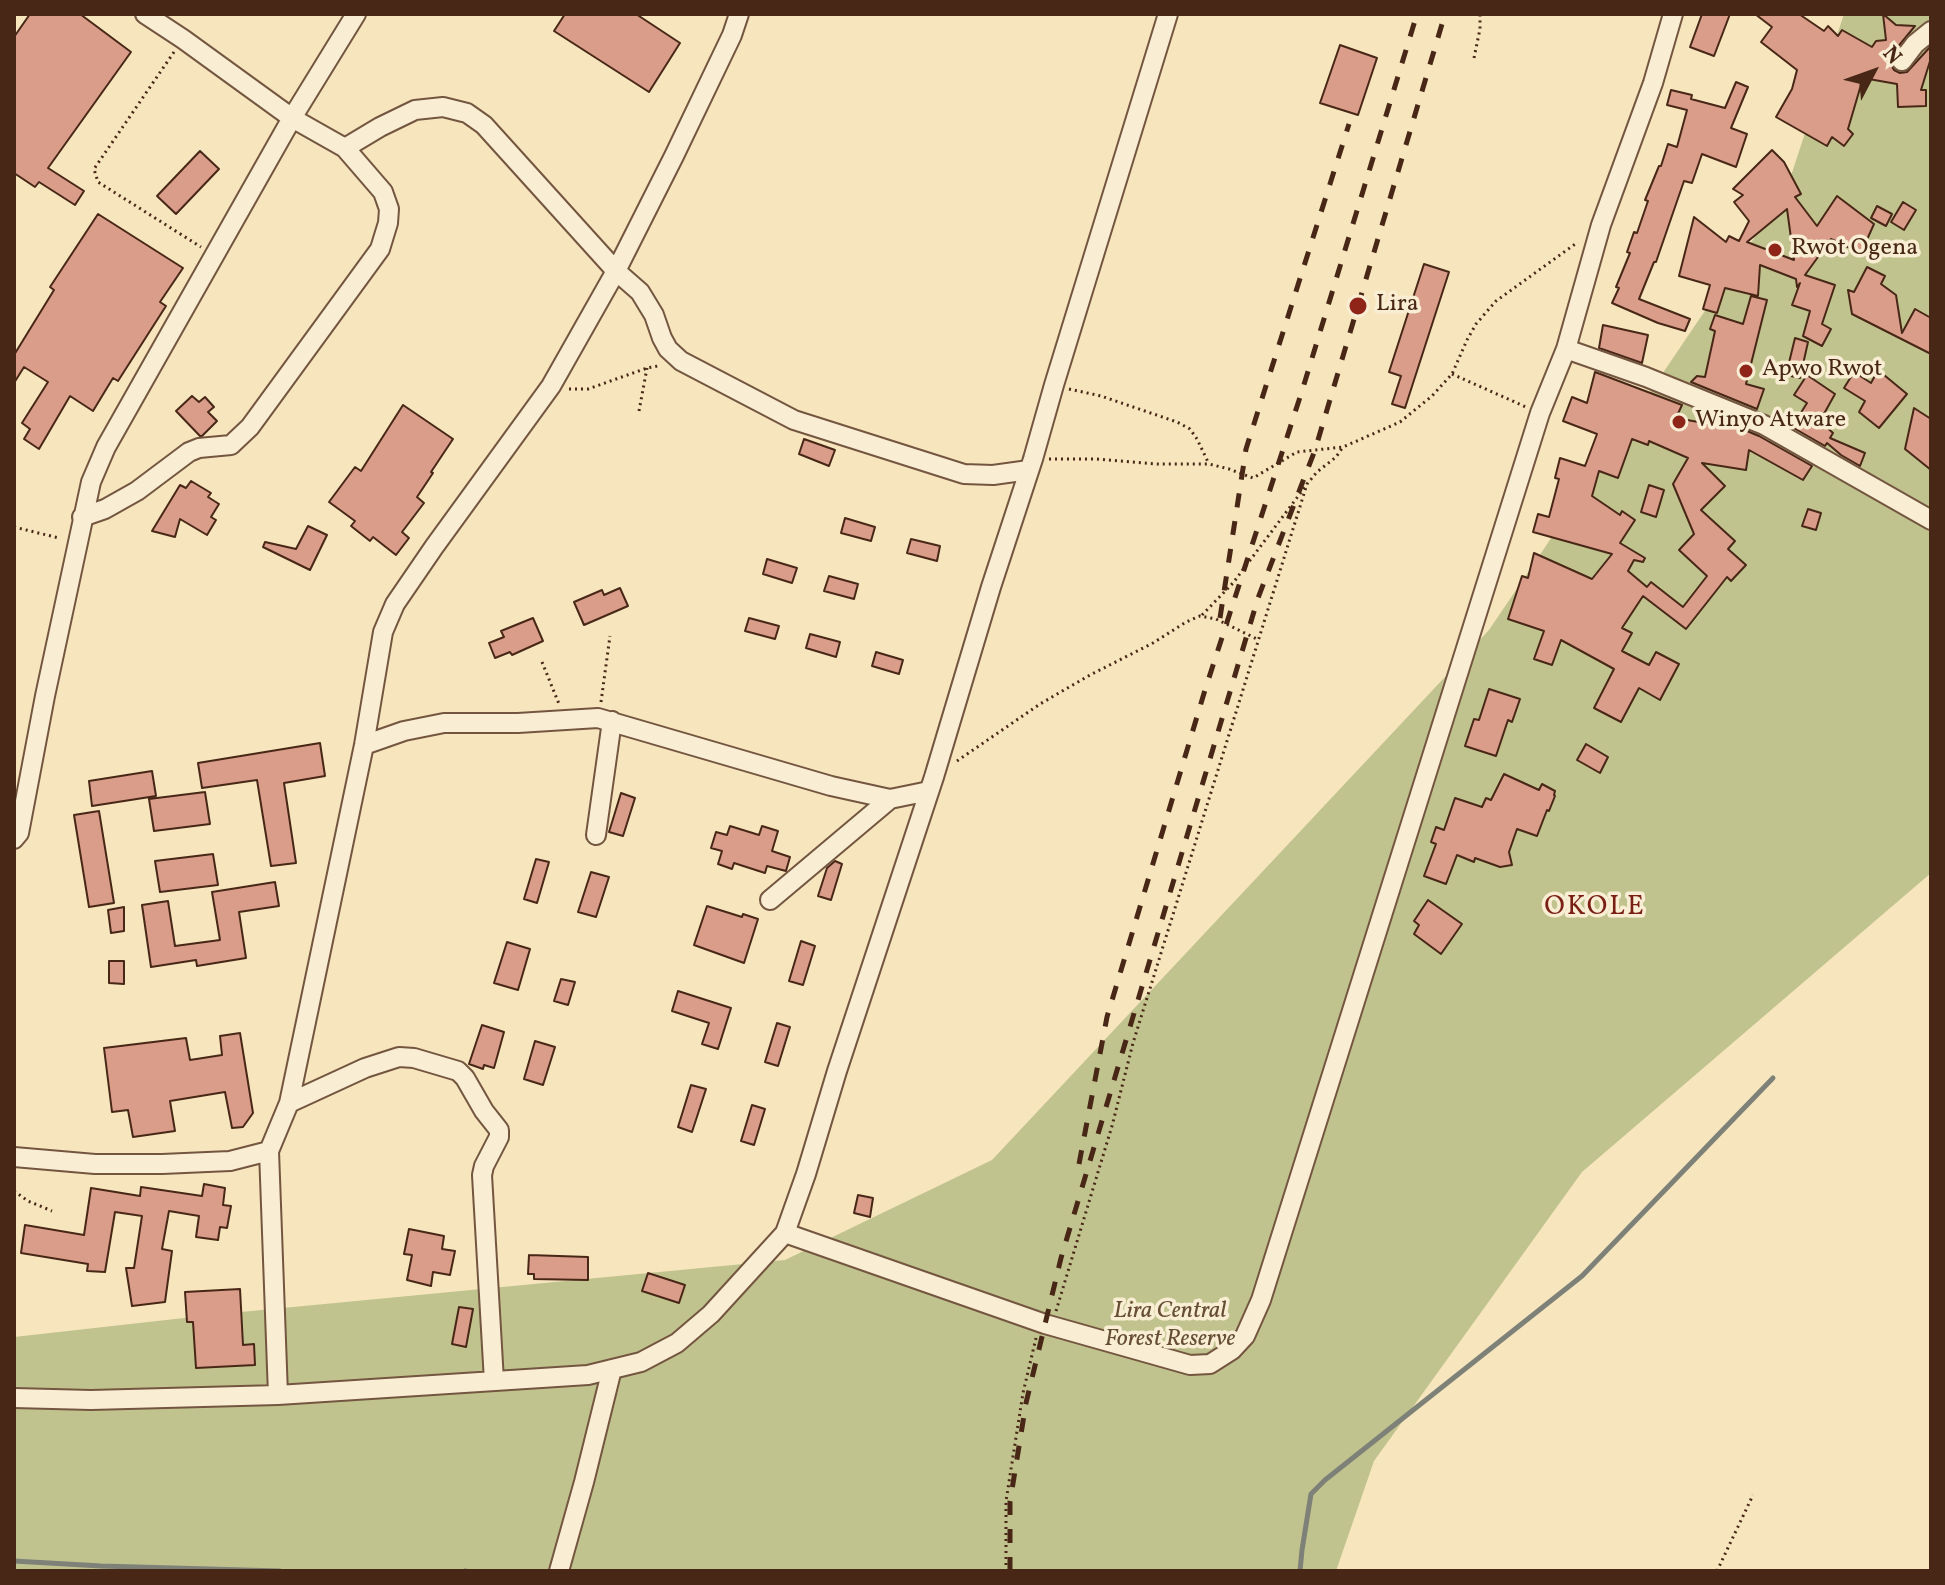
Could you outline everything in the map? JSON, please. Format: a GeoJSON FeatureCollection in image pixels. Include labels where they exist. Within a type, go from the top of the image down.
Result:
{"type":"FeatureCollection","features":[{"type":"Feature","properties":{"kind":"street"},"geometry":{"type":"LineString","coordinates":[[82,517],[105,509],[137,491],[189,452],[231,445],[250,427],[380,249],[388,223],[389,209],[383,192],[345,148],[292,118],[145,14]]}},
{"type":"Feature","properties":{"kind":"street"},"geometry":{"type":"LineString","coordinates":[[14,839],[19,833],[91,482],[106,447],[292,118],[356,14]]}},
{"type":"Feature","properties":{"kind":"street"},"geometry":{"type":"LineString","coordinates":[[278,1395],[269,1151],[289,1103],[364,745],[383,632],[395,604],[551,386],[616,271],[732,35],[739,14]]}},
{"type":"Feature","properties":{"kind":"street"},"geometry":{"type":"LineString","coordinates":[[14,1398],[91,1400],[278,1395],[588,1375],[641,1362],[677,1343],[711,1314],[785,1233],[931,784],[1168,14]]}},
{"type":"Feature","properties":{"kind":"street"},"geometry":{"type":"LineString","coordinates":[[785,1233],[1046,1324],[1190,1365],[1210,1364],[1232,1350],[1245,1336],[1271,1270],[1540,413],[1566,349],[1601,225],[1653,83],[1673,14]]}},
{"type":"Feature","properties":{"kind":"street"},"geometry":{"type":"LineString","coordinates":[[1902,61],[1915,44],[1931,31]]}},
{"type":"Feature","properties":{"kind":"street"},"geometry":{"type":"LineString","coordinates":[[345,148],[415,110],[443,107],[467,113],[484,125],[616,271],[640,292],[654,315],[668,349],[681,361],[794,420],[943,468],[964,474],[993,475],[1031,465]]}},
{"type":"Feature","properties":{"kind":"street"},"geometry":{"type":"LineString","coordinates":[[1566,349],[1646,377],[1764,425],[1931,520]]}},
{"type":"Feature","properties":{"kind":"street"},"geometry":{"type":"LineString","coordinates":[[364,745],[404,731],[444,723],[605,719],[831,786],[890,799]]}},
{"type":"Feature","properties":{"kind":"street"},"geometry":{"type":"LineString","coordinates":[[596,835],[605,719]]}},
{"type":"Feature","properties":{"kind":"street"},"geometry":{"type":"LineString","coordinates":[[770,900],[890,799],[931,784]]}},
{"type":"Feature","properties":{"kind":"street"},"geometry":{"type":"LineString","coordinates":[[289,1103],[365,1068],[399,1057],[414,1058],[458,1071],[465,1078],[499,1130],[499,1137],[482,1175],[494,1381]]}},
{"type":"Feature","properties":{"kind":"street"},"geometry":{"type":"LineString","coordinates":[[14,1157],[95,1164],[162,1164],[230,1161],[269,1151]]}},
{"type":"Feature","properties":{"kind":"street"},"geometry":{"type":"LineString","coordinates":[[559,1571],[612,1369]]}},
{"type":"Feature","properties":{"kind":"path"},"geometry":{"type":"LineString","coordinates":[[1474,58],[1480,14]]}},
{"type":"Feature","properties":{"kind":"path"},"geometry":{"type":"LineString","coordinates":[[183,39],[94,169],[98,182],[214,256]]}},
{"type":"Feature","properties":{"kind":"path"},"geometry":{"type":"LineString","coordinates":[[1031,465],[1097,459],[1209,464],[1253,478],[1297,452],[1343,447],[1400,422],[1432,396],[1452,374],[1476,324],[1496,301],[1601,225]]}},
{"type":"Feature","properties":{"kind":"path"},"geometry":{"type":"LineString","coordinates":[[551,386],[588,389],[647,368],[681,361]]}},
{"type":"Feature","properties":{"kind":"path"},"geometry":{"type":"LineString","coordinates":[[639,411],[647,368]]}},
{"type":"Feature","properties":{"kind":"path"},"geometry":{"type":"LineString","coordinates":[[1452,374],[1540,413]]}},
{"type":"Feature","properties":{"kind":"path"},"geometry":{"type":"LineString","coordinates":[[1054,385],[1101,396],[1177,422],[1190,429],[1209,464]]}},
{"type":"Feature","properties":{"kind":"path"},"geometry":{"type":"LineString","coordinates":[[931,784],[1040,704],[1200,616],[1233,583],[1307,484],[1343,447]]}},
{"type":"Feature","properties":{"kind":"path"},"geometry":{"type":"LineString","coordinates":[[1006,1571],[1006,1501],[1023,1393],[1112,1126],[1133,1043],[1307,484]]}},
{"type":"Feature","properties":{"kind":"path"},"geometry":{"type":"LineString","coordinates":[[14,527],[79,543]]}},
{"type":"Feature","properties":{"kind":"path"},"geometry":{"type":"LineString","coordinates":[[1200,616],[1216,619],[1259,640]]}},
{"type":"Feature","properties":{"kind":"path"},"geometry":{"type":"LineString","coordinates":[[605,719],[610,636]]}},
{"type":"Feature","properties":{"kind":"path"},"geometry":{"type":"LineString","coordinates":[[542,662],[565,719]]}},
{"type":"Feature","properties":{"kind":"path"},"geometry":{"type":"LineString","coordinates":[[14,1191],[52,1211]]}},
{"type":"Feature","properties":{"kind":"path"},"geometry":{"type":"LineString","coordinates":[[1717,1571],[1753,1495]]}},
{"type":"Feature","properties":{"kind":"green space","name":"Lira Central Forest Reserve"},"geometry":{"type":"Polygon","coordinates":[[[1844,14],[1931,14],[1931,873],[1582,1172],[1374,1461],[1336,1571],[14,1571],[14,1337],[220,1314],[785,1260],[992,1160],[1489,630],[1786,191],[1844,14]]]}},
{"type":"Feature","properties":{"kind":"building"},"geometry":{"type":"Polygon","coordinates":[[[30,14],[80,14],[131,52],[48,168],[84,191],[75,205],[39,182],[35,187],[14,173],[14,37],[30,14]]]}},
{"type":"Feature","properties":{"kind":"building"},"geometry":{"type":"Polygon","coordinates":[[[565,14],[636,14],[680,43],[649,92],[554,31],[565,14]]]}},
{"type":"Feature","properties":{"kind":"building"},"geometry":{"type":"Polygon","coordinates":[[[1702,14],[1730,14],[1714,56],[1690,47],[1702,14]]]}},
{"type":"Feature","properties":{"kind":"building"},"geometry":{"type":"Polygon","coordinates":[[[1755,14],[1799,14],[1824,31],[1828,26],[1838,36],[1842,30],[1872,47],[1876,41],[1886,40],[1883,14],[1896,25],[1915,26],[1892,54],[1891,65],[1900,73],[1907,72],[1931,46],[1931,58],[1921,90],[1926,90],[1926,106],[1898,107],[1897,84],[1863,78],[1848,129],[1853,134],[1844,146],[1832,137],[1827,146],[1776,117],[1792,89],[1797,70],[1761,42],[1772,27],[1755,14]]]}},
{"type":"Feature","properties":{"kind":"building"},"geometry":{"type":"Polygon","coordinates":[[[1340,45],[1377,58],[1358,115],[1320,103],[1340,45]]]}},
{"type":"Feature","properties":{"kind":"building"},"geometry":{"type":"Polygon","coordinates":[[[1736,82],[1748,87],[1731,128],[1747,134],[1736,167],[1702,154],[1692,183],[1684,181],[1656,262],[1639,299],[1690,319],[1685,331],[1612,303],[1634,232],[1637,233],[1648,201],[1645,200],[1668,144],[1677,147],[1687,110],[1667,105],[1671,90],[1725,108],[1736,82]]]}},
{"type":"Feature","properties":{"kind":"building"},"geometry":{"type":"Polygon","coordinates":[[[1772,150],[1784,162],[1801,194],[1795,197],[1817,226],[1837,196],[1874,224],[1861,253],[1831,239],[1805,275],[1835,285],[1822,324],[1831,329],[1822,346],[1803,336],[1810,311],[1792,305],[1800,283],[1797,287],[1796,279],[1760,265],[1758,296],[1725,288],[1717,313],[1703,309],[1710,285],[1679,276],[1694,217],[1726,242],[1729,236],[1739,241],[1749,221],[1734,202],[1743,195],[1733,189],[1772,150]],[[1787,209],[1747,242],[1794,260],[1787,209]]]}},
{"type":"Feature","properties":{"kind":"building"},"geometry":{"type":"Polygon","coordinates":[[[200,151],[219,169],[176,214],[157,196],[200,151]]]}},
{"type":"Feature","properties":{"kind":"building"},"geometry":{"type":"Polygon","coordinates":[[[1903,202],[1916,210],[1904,230],[1891,222],[1903,202]]]}},
{"type":"Feature","properties":{"kind":"building"},"geometry":{"type":"Polygon","coordinates":[[[1877,206],[1892,214],[1886,226],[1871,218],[1877,206]]]}},
{"type":"Feature","properties":{"kind":"building"},"geometry":{"type":"Polygon","coordinates":[[[98,214],[183,268],[160,302],[166,306],[118,381],[113,378],[93,411],[70,396],[39,449],[24,439],[30,429],[22,423],[48,382],[24,367],[14,383],[14,355],[54,290],[50,287],[98,214]]]}},
{"type":"Feature","properties":{"kind":"building"},"geometry":{"type":"Polygon","coordinates":[[[1424,264],[1449,272],[1405,408],[1392,404],[1401,376],[1389,372],[1424,264]]]}},
{"type":"Feature","properties":{"kind":"building"},"geometry":{"type":"Polygon","coordinates":[[[1867,267],[1885,276],[1881,284],[1896,295],[1902,333],[1915,309],[1931,318],[1931,354],[1852,314],[1848,290],[1854,292],[1867,267]]]}},
{"type":"Feature","properties":{"kind":"building"},"geometry":{"type":"Polygon","coordinates":[[[1751,296],[1767,300],[1746,384],[1764,389],[1757,409],[1691,382],[1697,376],[1705,377],[1715,331],[1710,329],[1715,315],[1743,324],[1751,296]]]}},
{"type":"Feature","properties":{"kind":"building"},"geometry":{"type":"Polygon","coordinates":[[[1603,325],[1648,335],[1642,363],[1599,348],[1603,325]]]}},
{"type":"Feature","properties":{"kind":"building"},"geometry":{"type":"Polygon","coordinates":[[[1795,338],[1808,342],[1800,378],[1786,375],[1795,338]]]}},
{"type":"Feature","properties":{"kind":"building"},"geometry":{"type":"Polygon","coordinates":[[[1878,370],[1907,394],[1879,428],[1859,412],[1865,401],[1844,388],[1854,372],[1871,383],[1878,370]]]}},
{"type":"Feature","properties":{"kind":"building"},"geometry":{"type":"Polygon","coordinates":[[[1595,372],[1682,405],[1676,418],[1715,425],[1716,418],[1759,436],[1812,466],[1803,480],[1749,450],[1746,470],[1702,463],[1725,486],[1701,510],[1735,541],[1728,549],[1746,565],[1731,581],[1727,577],[1686,629],[1643,596],[1622,628],[1632,633],[1622,651],[1649,665],[1656,652],[1679,664],[1660,700],[1639,688],[1621,722],[1594,708],[1614,669],[1561,640],[1552,665],[1534,659],[1544,631],[1508,619],[1522,576],[1528,578],[1534,553],[1592,579],[1612,554],[1533,532],[1538,514],[1549,517],[1559,479],[1555,478],[1560,458],[1585,466],[1597,434],[1563,421],[1572,397],[1587,403],[1595,372]],[[1632,439],[1618,478],[1599,471],[1592,496],[1620,515],[1622,511],[1635,520],[1620,543],[1645,558],[1643,562],[1634,560],[1628,571],[1647,587],[1651,582],[1683,607],[1707,576],[1679,550],[1694,534],[1673,484],[1688,458],[1649,441],[1648,445],[1632,439]]]}},
{"type":"Feature","properties":{"kind":"building"},"geometry":{"type":"Polygon","coordinates":[[[1807,375],[1835,394],[1820,421],[1833,433],[1830,438],[1865,453],[1860,466],[1827,443],[1825,446],[1792,427],[1807,403],[1794,395],[1807,375]]]}},
{"type":"Feature","properties":{"kind":"building"},"geometry":{"type":"Polygon","coordinates":[[[192,396],[199,402],[205,397],[214,407],[208,412],[217,421],[202,436],[176,411],[192,396]]]}},
{"type":"Feature","properties":{"kind":"building"},"geometry":{"type":"Polygon","coordinates":[[[403,405],[453,439],[417,497],[424,503],[402,532],[409,538],[396,555],[373,537],[370,541],[351,526],[355,521],[329,502],[355,467],[361,471],[403,405]]]}},
{"type":"Feature","properties":{"kind":"building"},"geometry":{"type":"Polygon","coordinates":[[[1914,408],[1931,419],[1931,470],[1905,449],[1914,408]]]}},
{"type":"Feature","properties":{"kind":"building"},"geometry":{"type":"Polygon","coordinates":[[[804,439],[835,450],[829,466],[799,454],[804,439]]]}},
{"type":"Feature","properties":{"kind":"building"},"geometry":{"type":"Polygon","coordinates":[[[191,481],[211,493],[208,497],[219,504],[211,517],[216,520],[207,535],[180,519],[175,537],[152,531],[180,485],[186,488],[191,481]]]}},
{"type":"Feature","properties":{"kind":"building"},"geometry":{"type":"Polygon","coordinates":[[[1649,485],[1664,490],[1656,517],[1641,512],[1649,485]]]}},
{"type":"Feature","properties":{"kind":"building"},"geometry":{"type":"Polygon","coordinates":[[[1808,509],[1821,513],[1816,530],[1802,526],[1808,509]]]}},
{"type":"Feature","properties":{"kind":"building"},"geometry":{"type":"Polygon","coordinates":[[[845,518],[875,527],[871,541],[841,533],[845,518]]]}},
{"type":"Feature","properties":{"kind":"building"},"geometry":{"type":"Polygon","coordinates":[[[308,526],[327,535],[310,570],[263,547],[265,542],[296,549],[308,526]]]}},
{"type":"Feature","properties":{"kind":"building"},"geometry":{"type":"Polygon","coordinates":[[[911,539],[940,546],[937,561],[907,553],[911,539]]]}},
{"type":"Feature","properties":{"kind":"building"},"geometry":{"type":"Polygon","coordinates":[[[767,559],[797,568],[792,583],[763,574],[767,559]]]}},
{"type":"Feature","properties":{"kind":"building"},"geometry":{"type":"Polygon","coordinates":[[[829,576],[858,584],[854,599],[824,591],[829,576]]]}},
{"type":"Feature","properties":{"kind":"building"},"geometry":{"type":"Polygon","coordinates":[[[620,588],[628,606],[584,625],[574,602],[602,590],[604,595],[620,588]]]}},
{"type":"Feature","properties":{"kind":"building"},"geometry":{"type":"Polygon","coordinates":[[[533,618],[543,641],[512,655],[510,652],[495,658],[489,643],[504,637],[501,631],[533,618]]]}},
{"type":"Feature","properties":{"kind":"building"},"geometry":{"type":"Polygon","coordinates":[[[749,618],[779,626],[775,639],[745,631],[749,618]]]}},
{"type":"Feature","properties":{"kind":"building"},"geometry":{"type":"Polygon","coordinates":[[[810,634],[840,642],[836,657],[806,648],[810,634]]]}},
{"type":"Feature","properties":{"kind":"building"},"geometry":{"type":"Polygon","coordinates":[[[876,652],[903,660],[899,674],[872,666],[876,652]]]}},
{"type":"Feature","properties":{"kind":"building"},"geometry":{"type":"Polygon","coordinates":[[[1489,689],[1520,699],[1512,722],[1508,720],[1496,756],[1465,746],[1474,719],[1479,720],[1489,689]]]}},
{"type":"Feature","properties":{"kind":"building"},"geometry":{"type":"Polygon","coordinates":[[[320,743],[325,776],[284,783],[296,863],[271,866],[257,780],[202,788],[198,763],[320,743]]]}},
{"type":"Feature","properties":{"kind":"building"},"geometry":{"type":"Polygon","coordinates":[[[1586,744],[1608,757],[1600,773],[1577,760],[1586,744]]]}},
{"type":"Feature","properties":{"kind":"building"},"geometry":{"type":"Polygon","coordinates":[[[152,771],[156,796],[92,806],[89,781],[152,771]]]}},
{"type":"Feature","properties":{"kind":"building"},"geometry":{"type":"Polygon","coordinates":[[[1504,774],[1539,790],[1542,784],[1555,791],[1537,836],[1517,829],[1509,852],[1512,865],[1500,867],[1457,855],[1446,884],[1424,876],[1436,844],[1431,842],[1436,827],[1444,830],[1455,798],[1482,807],[1486,798],[1491,800],[1504,774]]]}},
{"type":"Feature","properties":{"kind":"building"},"geometry":{"type":"Polygon","coordinates":[[[205,792],[210,824],[154,831],[149,799],[205,792]]]}},
{"type":"Feature","properties":{"kind":"building"},"geometry":{"type":"Polygon","coordinates":[[[621,793],[635,798],[623,836],[609,832],[621,793]]]}},
{"type":"Feature","properties":{"kind":"building"},"geometry":{"type":"Polygon","coordinates":[[[99,811],[114,903],[89,907],[74,815],[99,811]]]}},
{"type":"Feature","properties":{"kind":"building"},"geometry":{"type":"Polygon","coordinates":[[[730,826],[759,835],[762,826],[778,831],[772,851],[790,857],[786,871],[767,866],[765,873],[734,863],[732,869],[718,864],[722,851],[711,848],[716,832],[727,835],[730,826]]]}},
{"type":"Feature","properties":{"kind":"building"},"geometry":{"type":"Polygon","coordinates":[[[213,854],[218,885],[160,892],[155,861],[213,854]]]}},
{"type":"Feature","properties":{"kind":"building"},"geometry":{"type":"Polygon","coordinates":[[[536,859],[549,862],[537,903],[524,899],[536,859]]]}},
{"type":"Feature","properties":{"kind":"building"},"geometry":{"type":"Polygon","coordinates":[[[835,861],[842,864],[831,900],[818,896],[827,868],[835,861]]]}},
{"type":"Feature","properties":{"kind":"building"},"geometry":{"type":"Polygon","coordinates":[[[591,872],[609,877],[596,917],[578,912],[591,872]]]}},
{"type":"Feature","properties":{"kind":"building"},"geometry":{"type":"Polygon","coordinates":[[[275,882],[279,906],[239,912],[246,958],[197,966],[196,960],[151,967],[142,905],[168,901],[175,946],[220,940],[212,892],[275,882]]]}},
{"type":"Feature","properties":{"kind":"building"},"geometry":{"type":"Polygon","coordinates":[[[1428,900],[1462,924],[1441,954],[1414,934],[1419,925],[1414,921],[1428,900]]]}},
{"type":"Feature","properties":{"kind":"building"},"geometry":{"type":"Polygon","coordinates":[[[707,906],[758,919],[744,963],[694,945],[707,906]]]}},
{"type":"Feature","properties":{"kind":"building"},"geometry":{"type":"Polygon","coordinates":[[[124,907],[124,931],[111,933],[108,910],[124,907]]]}},
{"type":"Feature","properties":{"kind":"building"},"geometry":{"type":"Polygon","coordinates":[[[801,941],[815,946],[803,985],[789,981],[801,941]]]}},
{"type":"Feature","properties":{"kind":"building"},"geometry":{"type":"Polygon","coordinates":[[[507,942],[530,949],[518,990],[494,983],[507,942]]]}},
{"type":"Feature","properties":{"kind":"building"},"geometry":{"type":"Polygon","coordinates":[[[109,961],[124,961],[124,984],[109,983],[109,961]]]}},
{"type":"Feature","properties":{"kind":"building"},"geometry":{"type":"Polygon","coordinates":[[[561,979],[575,982],[568,1005],[554,1001],[561,979]]]}},
{"type":"Feature","properties":{"kind":"building"},"geometry":{"type":"Polygon","coordinates":[[[678,991],[731,1008],[718,1049],[702,1044],[709,1023],[672,1011],[678,991]]]}},
{"type":"Feature","properties":{"kind":"building"},"geometry":{"type":"Polygon","coordinates":[[[777,1023],[790,1027],[778,1066],[765,1062],[777,1023]]]}},
{"type":"Feature","properties":{"kind":"building"},"geometry":{"type":"Polygon","coordinates":[[[482,1025],[504,1032],[494,1068],[484,1065],[483,1069],[469,1064],[482,1025]]]}},
{"type":"Feature","properties":{"kind":"building"},"geometry":{"type":"Polygon","coordinates":[[[240,1033],[253,1113],[243,1127],[232,1128],[225,1092],[170,1101],[175,1131],[133,1137],[128,1110],[112,1112],[104,1048],[186,1038],[190,1060],[222,1055],[220,1036],[240,1033]]]}},
{"type":"Feature","properties":{"kind":"building"},"geometry":{"type":"Polygon","coordinates":[[[535,1041],[555,1047],[543,1085],[524,1079],[535,1041]]]}},
{"type":"Feature","properties":{"kind":"building"},"geometry":{"type":"Polygon","coordinates":[[[691,1085],[706,1089],[692,1132],[678,1127],[691,1085]]]}},
{"type":"Feature","properties":{"kind":"building"},"geometry":{"type":"Polygon","coordinates":[[[752,1105],[765,1109],[754,1145],[741,1141],[752,1105]]]}},
{"type":"Feature","properties":{"kind":"building"},"geometry":{"type":"Polygon","coordinates":[[[204,1184],[225,1188],[223,1205],[231,1206],[227,1228],[220,1227],[218,1240],[196,1237],[199,1216],[169,1211],[162,1249],[172,1251],[165,1302],[132,1306],[126,1268],[134,1268],[142,1216],[115,1212],[105,1272],[87,1271],[88,1264],[21,1253],[25,1225],[84,1235],[91,1188],[140,1196],[141,1187],[202,1196],[204,1184]]]}},
{"type":"Feature","properties":{"kind":"building"},"geometry":{"type":"Polygon","coordinates":[[[858,1195],[873,1198],[870,1217],[854,1213],[858,1195]]]}},
{"type":"Feature","properties":{"kind":"building"},"geometry":{"type":"Polygon","coordinates":[[[409,1229],[444,1236],[442,1249],[455,1251],[450,1275],[433,1272],[431,1286],[407,1280],[412,1255],[404,1254],[409,1229]]]}},
{"type":"Feature","properties":{"kind":"building"},"geometry":{"type":"Polygon","coordinates":[[[529,1255],[588,1257],[588,1280],[534,1279],[534,1274],[528,1274],[529,1255]]]}},
{"type":"Feature","properties":{"kind":"building"},"geometry":{"type":"Polygon","coordinates":[[[648,1273],[685,1285],[679,1303],[642,1291],[648,1273]]]}},
{"type":"Feature","properties":{"kind":"building"},"geometry":{"type":"Polygon","coordinates":[[[240,1289],[243,1345],[254,1344],[255,1365],[196,1368],[193,1322],[187,1322],[185,1292],[240,1289]]]}},
{"type":"Feature","properties":{"kind":"building"},"geometry":{"type":"Polygon","coordinates":[[[459,1307],[473,1309],[466,1347],[452,1344],[459,1307]]]}},
{"type":"Feature","properties":{"kind":"waterway"},"geometry":{"type":"LineString","coordinates":[[1300,1571],[1311,1494],[1582,1276],[1773,1078]]}},
{"type":"Feature","properties":{"kind":"waterway"},"geometry":{"type":"LineString","coordinates":[[14,1561],[280,1571]]}},
{"type":"Feature","properties":{"kind":"railway"},"geometry":{"type":"LineString","coordinates":[[1079,1164],[1107,1017],[1205,690],[1302,391],[1417,14]]}},
{"type":"Feature","properties":{"kind":"railway"},"geometry":{"type":"LineString","coordinates":[[1010,1571],[1010,1502],[1026,1403],[1061,1258],[1258,598],[1315,450],[1445,14]]}},
{"type":"Feature","properties":{"kind":"railway"},"geometry":{"type":"LineString","coordinates":[[1220,618],[1246,449],[1349,124]]}},
{"type":"Feature","properties":{"kind":"place","name":"Rwot Ogena"},"geometry":{"type":"Point","coordinates":[1775,250]}},
{"type":"Feature","properties":{"kind":"place","name":"Lira"},"geometry":{"type":"Point","coordinates":[1358,306]}},
{"type":"Feature","properties":{"kind":"place","name":"Apwo Rwot"},"geometry":{"type":"Point","coordinates":[1746,371]}},
{"type":"Feature","properties":{"kind":"place","name":"Winyo Atware"},"geometry":{"type":"Point","coordinates":[1679,422]}},
{"type":"Feature","properties":{"kind":"district","name":"OKOLE"},"geometry":{"type":"Point","coordinates":[1595,909]}}]}
